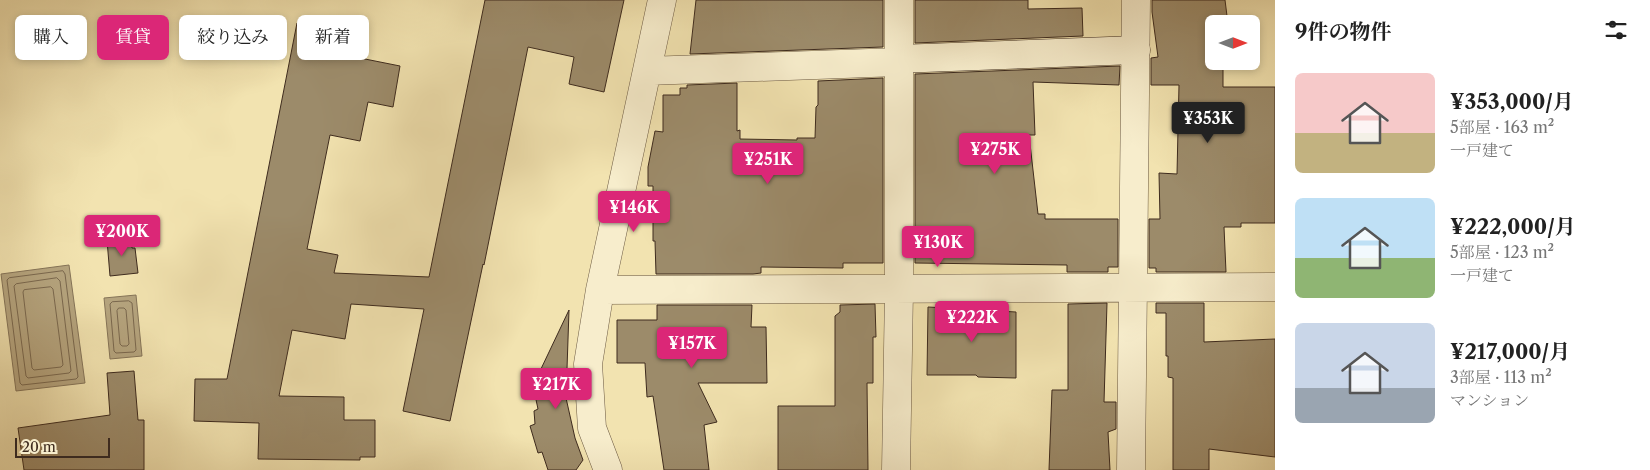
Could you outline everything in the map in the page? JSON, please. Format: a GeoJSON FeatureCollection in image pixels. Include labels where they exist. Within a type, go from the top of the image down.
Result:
{"type":"FeatureCollection","features":[{"type":"Feature","properties":{"kind":"street"},"geometry":{"type":"LineString","coordinates":[[608,470],[592,428],[588,364],[600,290],[662,0]]}},
{"type":"Feature","properties":{"kind":"street"},"geometry":{"type":"LineString","coordinates":[[896,470],[899,290],[899,0]]}},
{"type":"Feature","properties":{"kind":"street"},"geometry":{"type":"LineString","coordinates":[[1131,470],[1136,0]]}},
{"type":"Feature","properties":{"kind":"street"},"geometry":{"type":"LineString","coordinates":[[647,72],[1136,50]]}},
{"type":"Feature","properties":{"kind":"street"},"geometry":{"type":"LineString","coordinates":[[600,290],[1275,287]]}},
{"type":"Feature","properties":{"kind":"water"},"geometry":{"type":"Polygon","coordinates":[[[69,265],[85,383],[16,391],[1,274],[69,265]]]}},
{"type":"Feature","properties":{"kind":"water"},"geometry":{"type":"Polygon","coordinates":[[[136,295],[142,356],[110,359],[104,298],[136,295]]]}},
{"type":"Feature","properties":{"kind":"building"},"geometry":{"type":"Polygon","coordinates":[[[485,0],[624,0],[604,92],[569,84],[574,57],[528,47],[450,421],[403,411],[424,309],[351,304],[345,339],[292,330],[279,396],[344,397],[344,420],[375,420],[375,457],[360,457],[360,460],[258,459],[259,423],[194,421],[195,379],[227,379],[297,23],[297,60],[369,60],[400,66],[393,107],[368,102],[360,141],[330,135],[307,249],[338,255],[334,273],[429,277],[485,0]]]}},
{"type":"Feature","properties":{"kind":"building"},"geometry":{"type":"Polygon","coordinates":[[[696,0],[883,0],[883,47],[690,54],[696,0]]]}},
{"type":"Feature","properties":{"kind":"building"},"geometry":{"type":"Polygon","coordinates":[[[915,0],[1028,0],[1028,9],[1082,8],[1083,36],[915,43],[915,0]]]}},
{"type":"Feature","properties":{"kind":"building"},"geometry":{"type":"Polygon","coordinates":[[[1152,0],[1225,0],[1227,15],[1205,15],[1205,70],[1223,70],[1223,87],[1275,87],[1275,223],[1241,223],[1241,227],[1224,227],[1226,272],[1156,272],[1156,268],[1149,268],[1149,219],[1160,219],[1159,173],[1177,174],[1179,85],[1151,85],[1151,58],[1158,57],[1152,0]]]}},
{"type":"Feature","properties":{"kind":"building"},"geometry":{"type":"Polygon","coordinates":[[[1120,66],[1119,85],[1033,82],[1035,135],[1029,135],[1038,214],[1045,214],[1045,219],[1118,219],[1118,267],[1108,267],[1108,272],[1067,272],[1067,265],[915,263],[915,74],[1120,66]]]}},
{"type":"Feature","properties":{"kind":"building"},"geometry":{"type":"Polygon","coordinates":[[[883,78],[883,263],[843,263],[843,268],[761,267],[761,273],[753,274],[656,274],[655,241],[653,241],[653,186],[648,186],[648,167],[655,131],[663,132],[663,95],[680,95],[680,88],[687,88],[687,85],[737,83],[737,131],[740,130],[740,139],[797,140],[797,138],[815,138],[818,81],[883,78]]]}},
{"type":"Feature","properties":{"kind":"building"},"geometry":{"type":"Polygon","coordinates":[[[131,238],[132,248],[135,248],[138,273],[110,276],[107,240],[131,238]]]}},
{"type":"Feature","properties":{"kind":"building"},"geometry":{"type":"Polygon","coordinates":[[[1107,303],[1104,402],[1116,402],[1116,429],[1108,432],[1110,470],[1049,470],[1052,390],[1068,390],[1068,304],[1107,303]]]}},
{"type":"Feature","properties":{"kind":"building"},"geometry":{"type":"Polygon","coordinates":[[[1156,303],[1204,303],[1204,342],[1275,339],[1275,457],[1209,449],[1209,470],[1173,470],[1173,378],[1168,377],[1166,313],[1156,313],[1156,303]]]}},
{"type":"Feature","properties":{"kind":"building"},"geometry":{"type":"Polygon","coordinates":[[[875,304],[876,337],[873,337],[873,383],[867,383],[868,470],[778,470],[778,406],[835,406],[835,316],[840,312],[840,305],[875,304]]]}},
{"type":"Feature","properties":{"kind":"building"},"geometry":{"type":"Polygon","coordinates":[[[657,305],[752,305],[751,327],[766,327],[767,383],[698,383],[717,422],[704,425],[709,470],[664,470],[653,396],[647,397],[645,363],[617,363],[617,320],[657,320],[657,305]]]}},
{"type":"Feature","properties":{"kind":"building"},"geometry":{"type":"Polygon","coordinates":[[[928,307],[1016,312],[1016,378],[978,377],[976,375],[927,375],[928,307]]]}},
{"type":"Feature","properties":{"kind":"building"},"geometry":{"type":"Polygon","coordinates":[[[569,310],[566,398],[575,438],[583,460],[576,470],[548,470],[542,452],[538,453],[530,426],[535,424],[534,411],[538,409],[535,395],[542,393],[540,371],[569,310]]]}},
{"type":"Feature","properties":{"kind":"building"},"geometry":{"type":"Polygon","coordinates":[[[134,371],[138,420],[144,420],[144,470],[24,470],[18,428],[110,415],[107,373],[134,371]]]}}]}
